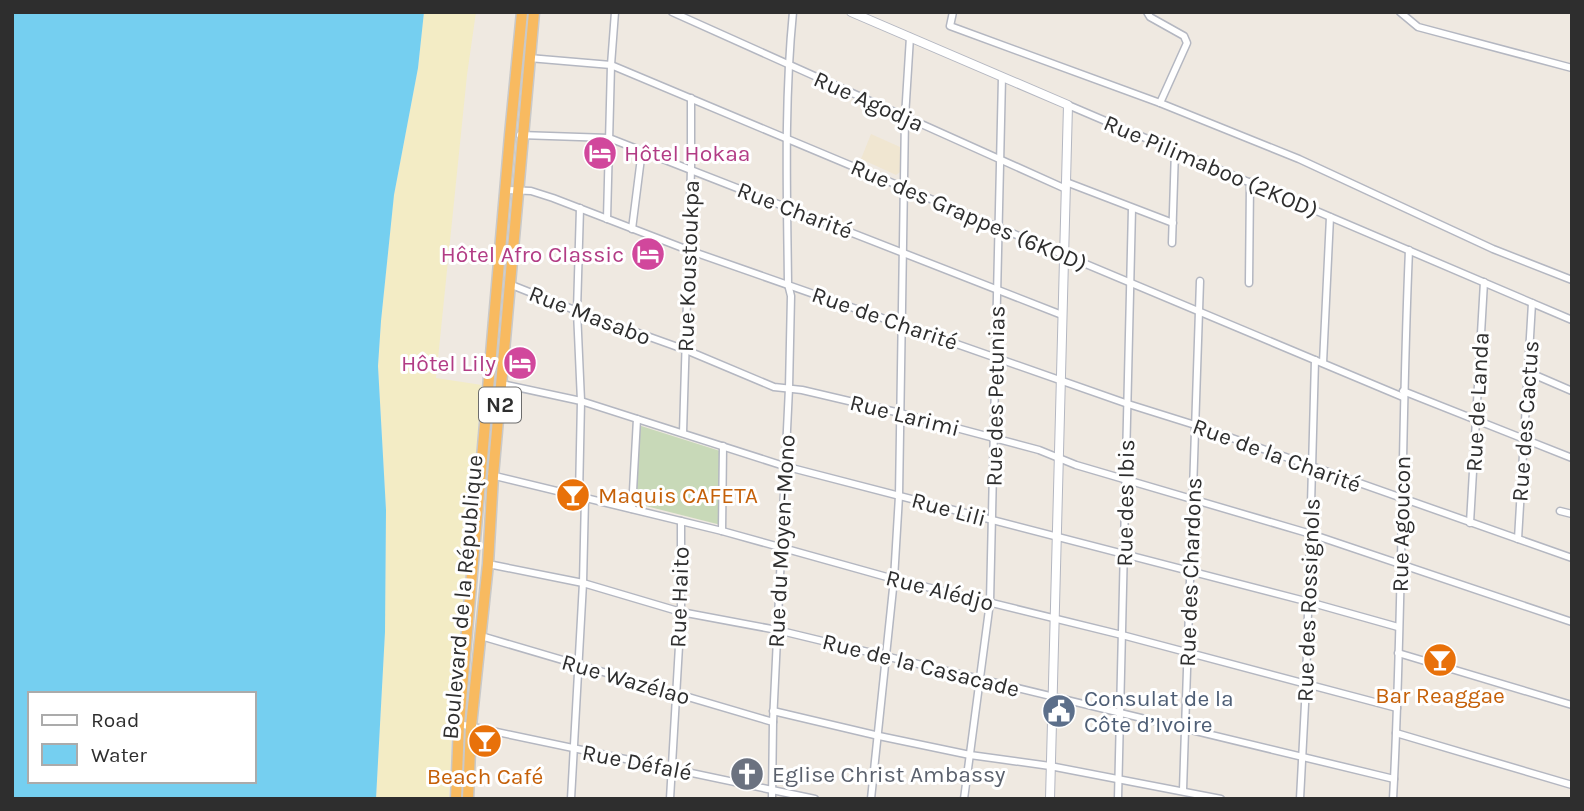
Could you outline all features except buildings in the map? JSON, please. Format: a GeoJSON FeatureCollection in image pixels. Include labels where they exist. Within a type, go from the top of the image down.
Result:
{"type":"FeatureCollection","features":[{"type":"Feature","properties":{"kind":"highway","name":"Boulevard de la République"},"geometry":{"type":"LineString","coordinates":[[456,799],[487,475],[505,190],[522,12]]}},
{"type":"Feature","properties":{"kind":"highway","name":"Boulevard de la République"},"geometry":{"type":"LineString","coordinates":[[468,799],[465,725],[488,564],[487,475],[502,384],[534,12]]}},
{"type":"Feature","properties":{"kind":"street"},"geometry":{"type":"LineString","coordinates":[[607,219],[615,12]]}},
{"type":"Feature","properties":{"kind":"street","name":"Rue Agodja"},"geometry":{"type":"LineString","coordinates":[[672,12],[1000,159],[1066,186],[1173,223]]}},
{"type":"Feature","properties":{"kind":"street","name":"Rue du Moyen-Mono"},"geometry":{"type":"LineString","coordinates":[[772,799],[773,711],[789,388],[791,296],[788,284],[786,138],[788,64],[793,12]]}},
{"type":"Feature","properties":{"kind":"street","name":"Rue Pilimaboo (2KOD)"},"geometry":{"type":"LineString","coordinates":[[851,12],[1572,320]]}},
{"type":"Feature","properties":{"kind":"street"},"geometry":{"type":"LineString","coordinates":[[953,12],[950,26],[1160,103],[1299,159],[1493,248],[1572,280]]}},
{"type":"Feature","properties":{"kind":"street"},"geometry":{"type":"LineString","coordinates":[[1147,12],[1149,17],[1184,36],[1187,43],[1160,103]]}},
{"type":"Feature","properties":{"kind":"street"},"geometry":{"type":"LineString","coordinates":[[1400,12],[1418,27],[1572,68]]}},
{"type":"Feature","properties":{"kind":"street"},"geometry":{"type":"LineString","coordinates":[[871,799],[894,579],[899,496],[905,117],[910,37]]}},
{"type":"Feature","properties":{"kind":"street","name":"Rue des Grappes (6KOD)"},"geometry":{"type":"LineString","coordinates":[[529,58],[611,65],[1315,360],[1572,458]]}},
{"type":"Feature","properties":{"kind":"street","name":"Rue des Petunias"},"geometry":{"type":"LineString","coordinates":[[964,799],[990,602],[1002,76]]}},
{"type":"Feature","properties":{"kind":"street","name":"Rue Koustoukpa"},"geometry":{"type":"LineString","coordinates":[[683,433],[691,98]]}},
{"type":"Feature","properties":{"kind":"street"},"geometry":{"type":"LineString","coordinates":[[1050,799],[1068,105]]}},
{"type":"Feature","properties":{"kind":"street","name":"Rue Charité"},"geometry":{"type":"LineString","coordinates":[[510,135],[610,138],[1062,315]]}},
{"type":"Feature","properties":{"kind":"street"},"geometry":{"type":"LineString","coordinates":[[632,229],[642,150]]}},
{"type":"Feature","properties":{"kind":"street"},"geometry":{"type":"LineString","coordinates":[[1172,243],[1175,150]]}},
{"type":"Feature","properties":{"kind":"street"},"geometry":{"type":"LineString","coordinates":[[1249,283],[1250,183]]}},
{"type":"Feature","properties":{"kind":"street"},"geometry":{"type":"LineString","coordinates":[[505,190],[518,190]]}},
{"type":"Feature","properties":{"kind":"street","name":"Rue de Charité"},"geometry":{"type":"LineString","coordinates":[[518,190],[531,191],[580,208],[688,250],[1061,380]]}},
{"type":"Feature","properties":{"kind":"street"},"geometry":{"type":"LineString","coordinates":[[571,799],[583,583],[577,312],[580,208]]}},
{"type":"Feature","properties":{"kind":"street","name":"Rue des Ibis"},"geometry":{"type":"LineString","coordinates":[[1118,799],[1132,208]]}},
{"type":"Feature","properties":{"kind":"street"},"geometry":{"type":"LineString","coordinates":[[1323,363],[1330,217]]}},
{"type":"Feature","properties":{"kind":"street","name":"Rue Agoucon"},"geometry":{"type":"LineString","coordinates":[[1394,798],[1409,250]]}},
{"type":"Feature","properties":{"kind":"street","name":"Rue des Chardons"},"geometry":{"type":"LineString","coordinates":[[1183,790],[1200,281]]}},
{"type":"Feature","properties":{"kind":"street","name":"Rue de Landa"},"geometry":{"type":"LineString","coordinates":[[1470,523],[1484,282]]}},
{"type":"Feature","properties":{"kind":"street","name":"Rue Masabo"},"geometry":{"type":"LineString","coordinates":[[509,284],[577,312],[686,350],[774,387],[789,388]]}},
{"type":"Feature","properties":{"kind":"street","name":"Rue des Cactus"},"geometry":{"type":"LineString","coordinates":[[1517,539],[1532,303]]}},
{"type":"Feature","properties":{"kind":"street","name":"Rue des Rossignols"},"geometry":{"type":"LineString","coordinates":[[1300,799],[1309,602],[1315,360]]}},
{"type":"Feature","properties":{"kind":"street"},"geometry":{"type":"LineString","coordinates":[[1528,372],[1572,391]]}},
{"type":"Feature","properties":{"kind":"street","name":"Rue de la Charité"},"geometry":{"type":"LineString","coordinates":[[1061,380],[1572,558]]}},
{"type":"Feature","properties":{"kind":"street","name":"Rue Lili"},"geometry":{"type":"LineString","coordinates":[[502,384],[581,401],[784,466],[1398,627]]}},
{"type":"Feature","properties":{"kind":"street","name":"Rue Larimi"},"geometry":{"type":"LineString","coordinates":[[789,388],[900,412],[1049,453],[1076,465],[1311,534],[1572,622]]}},
{"type":"Feature","properties":{"kind":"street"},"geometry":{"type":"LineString","coordinates":[[632,509],[637,419]]}},
{"type":"Feature","properties":{"kind":"street"},"geometry":{"type":"LineString","coordinates":[[722,531],[723,446]]}},
{"type":"Feature","properties":{"kind":"street","name":"Rue Alédjo"},"geometry":{"type":"LineString","coordinates":[[487,475],[722,531],[894,579],[1122,635],[1397,708]]}},
{"type":"Feature","properties":{"kind":"street"},"geometry":{"type":"LineString","coordinates":[[1560,511],[1572,514]]}},
{"type":"Feature","properties":{"kind":"street","name":"Rue Haito"},"geometry":{"type":"LineString","coordinates":[[670,799],[681,612],[681,521]]}},
{"type":"Feature","properties":{"kind":"street","name":"Rue de la Casacade"},"geometry":{"type":"LineString","coordinates":[[488,564],[583,583],[681,612],[777,630],[1120,715],[1394,779]]}},
{"type":"Feature","properties":{"kind":"street","name":"Rue Wazélao"},"geometry":{"type":"LineString","coordinates":[[479,635],[773,722]]}},
{"type":"Feature","properties":{"kind":"street"},"geometry":{"type":"LineString","coordinates":[[1398,653],[1572,705]]}},
{"type":"Feature","properties":{"kind":"street"},"geometry":{"type":"LineString","coordinates":[[773,711],[970,755],[1051,766],[1221,799]]}},
{"type":"Feature","properties":{"kind":"street","name":"Rue Défalé"},"geometry":{"type":"LineString","coordinates":[[465,725],[815,799]]}},
{"type":"Feature","properties":{"kind":"street"},"geometry":{"type":"LineString","coordinates":[[1396,733],[1572,785]]}},
{"type":"Feature","properties":{"kind":"shaded area"},"geometry":{"type":"Polygon","coordinates":[[[871,134],[900,147],[900,172],[896,175],[861,159],[871,134]]]}},
{"type":"Feature","properties":{"kind":"sand"},"geometry":{"type":"Polygon","coordinates":[[[424,12],[476,12],[467,75],[436,378],[482,385],[452,725],[449,799],[376,799],[385,632],[386,510],[378,366],[394,195],[418,68],[424,12]]]}},
{"type":"Feature","properties":{"kind":"green space"},"geometry":{"type":"Polygon","coordinates":[[[638,425],[720,451],[721,525],[634,503],[638,425]]]}},
{"type":"Feature","properties":{"kind":"water"},"geometry":{"type":"Polygon","coordinates":[[[12,12],[424,12],[418,68],[394,195],[378,366],[386,510],[385,632],[376,799],[12,799],[12,12]]]}},
{"type":"Feature","properties":{"kind":"place","name":"Hôtel Hokaa"},"geometry":{"type":"Point","coordinates":[600,153]}},
{"type":"Feature","properties":{"kind":"place","name":"Hôtel Afro Classic"},"geometry":{"type":"Point","coordinates":[648,254]}},
{"type":"Feature","properties":{"kind":"place","name":"Hôtel Lily"},"geometry":{"type":"Point","coordinates":[520,363]}},
{"type":"Feature","properties":{"kind":"place","name":"Maquis CAFETA"},"geometry":{"type":"Point","coordinates":[573,495]}},
{"type":"Feature","properties":{"kind":"place","name":"Bar Reaggae"},"geometry":{"type":"Point","coordinates":[1440,660]}},
{"type":"Feature","properties":{"kind":"place","name":"Consulat de la Côte d’Ivoire"},"geometry":{"type":"Point","coordinates":[1059,711]}},
{"type":"Feature","properties":{"kind":"place","name":"Beach Café"},"geometry":{"type":"Point","coordinates":[485,741]}},
{"type":"Feature","properties":{"kind":"place","name":"Eglise Christ Ambassy"},"geometry":{"type":"Point","coordinates":[747,774]}}]}
